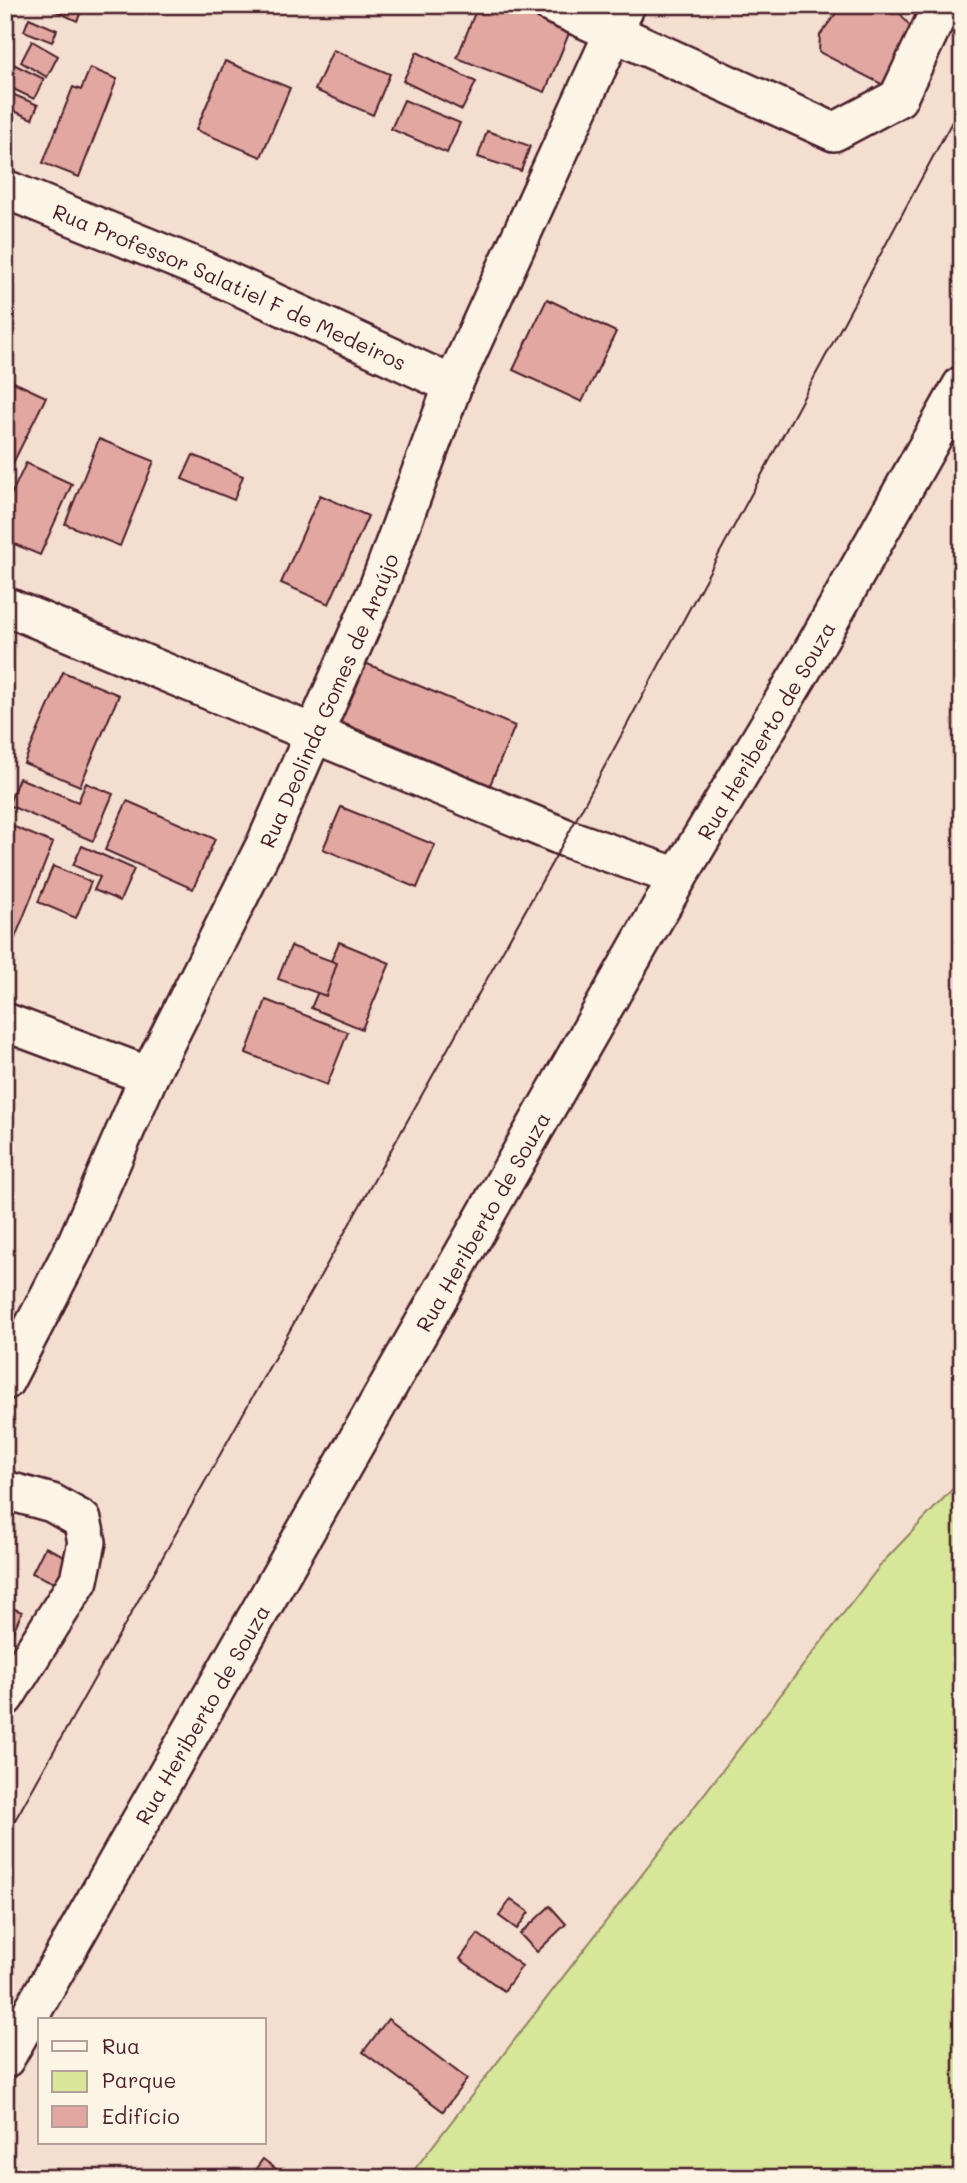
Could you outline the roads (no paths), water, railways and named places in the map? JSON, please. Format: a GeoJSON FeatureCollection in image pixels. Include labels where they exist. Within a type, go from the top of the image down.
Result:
{"type":"FeatureCollection","features":[{"type":"Feature","properties":{"kind":"street"},"geometry":{"type":"LineString","coordinates":[[553,5],[619,19],[834,132],[898,98],[942,5]]}},
{"type":"Feature","properties":{"kind":"street","name":"Rua Deolinda Gomes de Araújo"},"geometry":{"type":"LineString","coordinates":[[5,1381],[76,1244],[149,1076],[266,843],[378,589],[453,385],[619,19]]}},
{"type":"Feature","properties":{"kind":"street","name":"Rua Professor Salatiel F de Medeiros"},"geometry":{"type":"LineString","coordinates":[[5,189],[199,268],[453,385]]}},
{"type":"Feature","properties":{"kind":"street","name":"Rua Heriberto de Souza"},"geometry":{"type":"LineString","coordinates":[[5,2059],[678,877],[803,667],[962,385]]}},
{"type":"Feature","properties":{"kind":"street"},"geometry":{"type":"LineString","coordinates":[[5,606],[566,838],[678,877]]}},
{"type":"Feature","properties":{"kind":"street"},"geometry":{"type":"LineString","coordinates":[[5,1023],[149,1076]]}},
{"type":"Feature","properties":{"kind":"street"},"geometry":{"type":"LineString","coordinates":[[5,1490],[52,1503],[82,1520],[88,1542],[79,1580],[5,1697]]}},
{"type":"Feature","properties":{"kind":"tram line"},"geometry":{"type":"LineString","coordinates":[[5,1838],[566,838],[962,103]]}}]}
